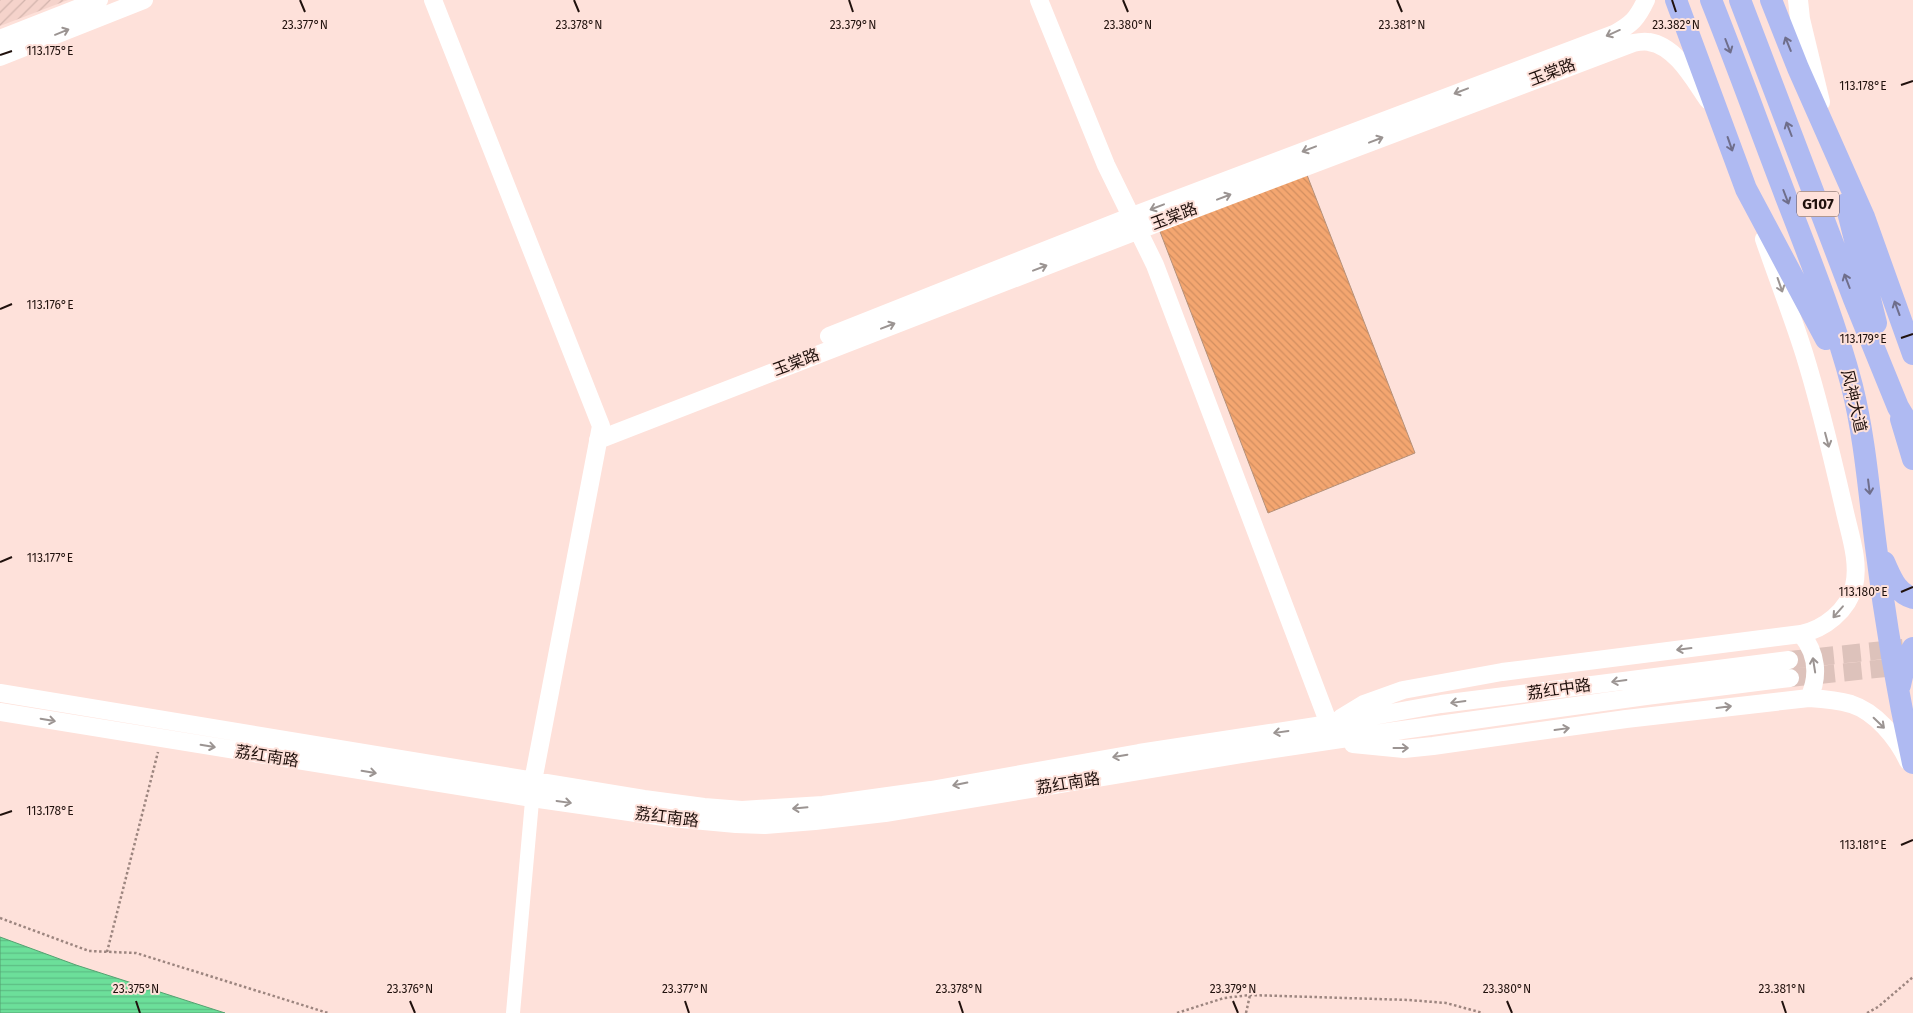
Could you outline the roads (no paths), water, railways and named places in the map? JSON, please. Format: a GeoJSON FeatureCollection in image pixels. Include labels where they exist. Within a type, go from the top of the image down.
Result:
{"type":"FeatureCollection","features":[{"type":"Feature","properties":{"kind":"highway"},"geometry":{"type":"LineString","coordinates":[[1676,0],[1746,189],[1852,386]]}},
{"type":"Feature","properties":{"kind":"highway","name":"风神大道"},"geometry":{"type":"LineString","coordinates":[[1710,0],[1816,275],[1852,386],[1860,421],[1898,694],[1913,763]]}},
{"type":"Feature","properties":{"kind":"highway","name":"风神大道"},"geometry":{"type":"LineString","coordinates":[[1740,0],[1854,299],[1898,407],[1913,432]]}},
{"type":"Feature","properties":{"kind":"highway"},"geometry":{"type":"LineString","coordinates":[[1771,0],[1798,68],[1864,217],[1913,354]]}},
{"type":"Feature","properties":{"kind":"highway"},"geometry":{"type":"LineString","coordinates":[[1827,131],[1913,459]]}},
{"type":"Feature","properties":{"kind":"highway"},"geometry":{"type":"LineString","coordinates":[[1876,545],[1897,588],[1904,595],[1913,598]]}},
{"type":"Feature","properties":{"kind":"highway"},"geometry":{"type":"LineString","coordinates":[[1898,694],[1906,659],[1913,648]]}},
{"type":"Feature","properties":{"kind":"main road"},"geometry":{"type":"LineString","coordinates":[[1798,0],[1800,19],[1827,131]]}},
{"type":"Feature","properties":{"kind":"street"},"geometry":{"type":"LineString","coordinates":[[0,39],[99,0]]}},
{"type":"Feature","properties":{"kind":"street"},"geometry":{"type":"LineString","coordinates":[[0,57],[144,0]]}},
{"type":"Feature","properties":{"kind":"street"},"geometry":{"type":"LineString","coordinates":[[433,0],[599,433],[533,790],[513,1013]]}},
{"type":"Feature","properties":{"kind":"street"},"geometry":{"type":"LineString","coordinates":[[1039,0],[1106,165],[1155,264],[1332,733]]}},
{"type":"Feature","properties":{"kind":"street","name":"玉棠路"},"geometry":{"type":"LineString","coordinates":[[599,433],[1614,34],[1638,17],[1646,0]]}},
{"type":"Feature","properties":{"kind":"street","name":"玉棠路"},"geometry":{"type":"LineString","coordinates":[[1135,223],[1633,43],[1651,42],[1672,54],[1686,69],[1722,121]]}},
{"type":"Feature","properties":{"kind":"street"},"geometry":{"type":"LineString","coordinates":[[1332,733],[1364,704],[1404,690],[1502,672],[1801,634],[1820,628],[1836,616],[1849,598],[1854,586],[1856,571],[1852,543],[1834,463],[1804,354],[1746,189]]}},
{"type":"Feature","properties":{"kind":"street"},"geometry":{"type":"LineString","coordinates":[[1801,634],[1811,649],[1815,663],[1815,685],[1809,698]]}},
{"type":"Feature","properties":{"kind":"street","name":"荔红中路"},"geometry":{"type":"LineString","coordinates":[[1332,733],[1441,704],[1789,660]]}},
{"type":"Feature","properties":{"kind":"street","name":"荔红中路"},"geometry":{"type":"LineString","coordinates":[[1332,733],[1790,678]]}},
{"type":"Feature","properties":{"kind":"street","name":"荔红南路"},"geometry":{"type":"LineString","coordinates":[[0,693],[533,790]]}},
{"type":"Feature","properties":{"kind":"street"},"geometry":{"type":"LineString","coordinates":[[1332,733],[1383,748],[1433,746],[1636,718],[1809,698],[1834,700],[1854,705],[1875,718],[1902,747],[1913,771]]}},
{"type":"Feature","properties":{"kind":"street","name":"荔红南路"},"geometry":{"type":"LineString","coordinates":[[0,712],[162,739],[533,790],[742,810],[798,808],[914,793],[1139,753],[1332,733]]}},
{"type":"Feature","properties":{"kind":"tunnel"},"geometry":{"type":"LineString","coordinates":[[1789,660],[1903,648]]}},
{"type":"Feature","properties":{"kind":"tunnel"},"geometry":{"type":"LineString","coordinates":[[1790,678],[1906,666]]}}]}
